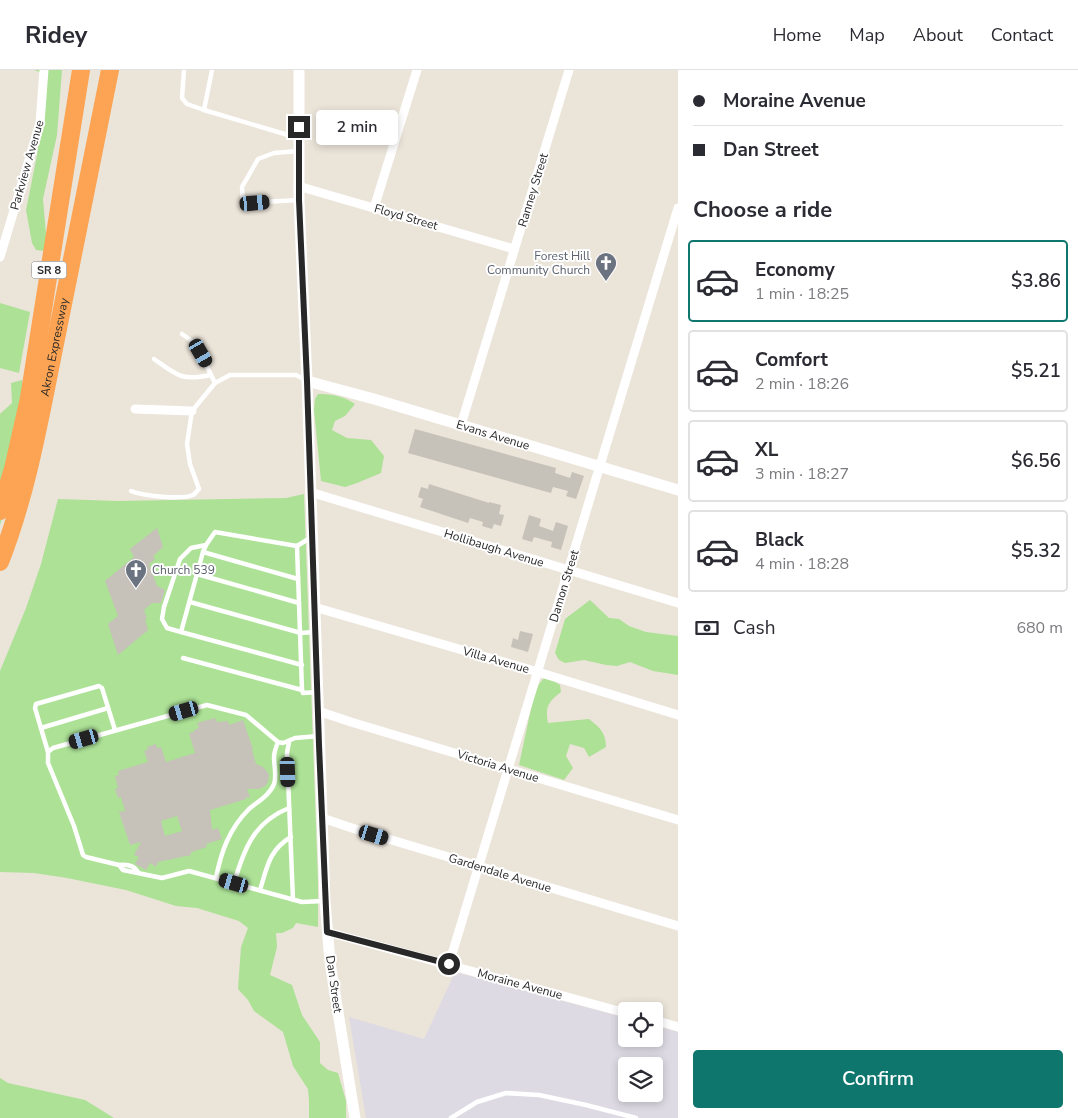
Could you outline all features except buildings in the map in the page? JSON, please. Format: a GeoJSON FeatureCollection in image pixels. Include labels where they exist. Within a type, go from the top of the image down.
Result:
{"type":"FeatureCollection","features":[{"type":"Feature","properties":{"kind":"highway"},"geometry":{"type":"LineString","coordinates":[[68,151],[72,70]]}},
{"type":"Feature","properties":{"kind":"highway","name":"Akron Expressway"},"geometry":{"type":"LineString","coordinates":[[0,511],[13,469],[29,398],[81,70]]}},
{"type":"Feature","properties":{"kind":"highway","name":"Akron Expressway"},"geometry":{"type":"LineString","coordinates":[[0,562],[10,537],[28,472],[42,410],[84,208],[110,70]]}},
{"type":"Feature","properties":{"kind":"street","name":"Parkview Avenue"},"geometry":{"type":"LineString","coordinates":[[0,257],[4,228],[40,122],[44,70]]}},
{"type":"Feature","properties":{"kind":"street","name":"Dan Street"},"geometry":{"type":"LineString","coordinates":[[299,70],[298,186],[307,381],[325,901],[327,932],[355,1118]]}},
{"type":"Feature","properties":{"kind":"street"},"geometry":{"type":"LineString","coordinates":[[374,208],[417,70]]}},
{"type":"Feature","properties":{"kind":"street","name":"Ranney Street"},"geometry":{"type":"LineString","coordinates":[[461,425],[569,70]]}},
{"type":"Feature","properties":{"kind":"street","name":"Floyd Street"},"geometry":{"type":"LineString","coordinates":[[298,186],[514,249]]}},
{"type":"Feature","properties":{"kind":"street","name":"Damon Street"},"geometry":{"type":"LineString","coordinates":[[449,964],[678,208]]}},
{"type":"Feature","properties":{"kind":"street","name":"Evans Avenue"},"geometry":{"type":"LineString","coordinates":[[307,381],[678,490]]}},
{"type":"Feature","properties":{"kind":"street"},"geometry":{"type":"LineString","coordinates":[[135,409],[192,412]]}},
{"type":"Feature","properties":{"kind":"street","name":"Hollibaugh Avenue"},"geometry":{"type":"LineString","coordinates":[[310,492],[678,603]]}},
{"type":"Feature","properties":{"kind":"street","name":"Villa Avenue"},"geometry":{"type":"LineString","coordinates":[[314,607],[678,715]]}},
{"type":"Feature","properties":{"kind":"street","name":"Victoria Avenue"},"geometry":{"type":"LineString","coordinates":[[318,711],[678,820]]}},
{"type":"Feature","properties":{"kind":"street","name":"Gardendale Avenue"},"geometry":{"type":"LineString","coordinates":[[322,818],[678,926]]}},
{"type":"Feature","properties":{"kind":"street","name":"Moraine Avenue"},"geometry":{"type":"LineString","coordinates":[[327,932],[618,1011]]}},
{"type":"Feature","properties":{"kind":"street"},"geometry":{"type":"LineString","coordinates":[[663,1023],[678,1027]]}},
{"type":"Feature","properties":{"kind":"lane"},"geometry":{"type":"LineString","coordinates":[[184,70],[182,98],[187,104],[299,139]]}},
{"type":"Feature","properties":{"kind":"lane"},"geometry":{"type":"LineString","coordinates":[[204,110],[212,70]]}},
{"type":"Feature","properties":{"kind":"lane"},"geometry":{"type":"LineString","coordinates":[[299,151],[274,153],[258,159],[242,187],[243,203],[299,200]]}},
{"type":"Feature","properties":{"kind":"lane"},"geometry":{"type":"LineString","coordinates":[[182,334],[196,344],[215,383]]}},
{"type":"Feature","properties":{"kind":"lane"},"geometry":{"type":"LineString","coordinates":[[154,359],[179,376],[193,379],[211,375]]}},
{"type":"Feature","properties":{"kind":"lane"},"geometry":{"type":"LineString","coordinates":[[131,491],[151,496],[182,496],[193,494],[199,489],[190,464],[187,444],[192,412],[215,383],[230,375],[296,375],[307,381]]}},
{"type":"Feature","properties":{"kind":"lane"},"geometry":{"type":"LineString","coordinates":[[181,632],[203,552],[215,532],[297,546],[312,538]]}},
{"type":"Feature","properties":{"kind":"lane"},"geometry":{"type":"LineString","coordinates":[[206,545],[191,548],[180,559],[164,607],[162,619],[167,628],[302,665]]}},
{"type":"Feature","properties":{"kind":"lane"},"geometry":{"type":"LineString","coordinates":[[297,546],[302,690]]}},
{"type":"Feature","properties":{"kind":"lane"},"geometry":{"type":"LineString","coordinates":[[203,552],[298,578]]}},
{"type":"Feature","properties":{"kind":"lane"},"geometry":{"type":"LineString","coordinates":[[197,574],[299,603]]}},
{"type":"Feature","properties":{"kind":"lane"},"geometry":{"type":"LineString","coordinates":[[190,602],[301,633],[315,632]]}},
{"type":"Feature","properties":{"kind":"lane"},"geometry":{"type":"LineString","coordinates":[[183,658],[302,690],[303,693],[317,692]]}},
{"type":"Feature","properties":{"kind":"lane"},"geometry":{"type":"LineString","coordinates":[[115,730],[102,688],[99,686],[36,704],[35,708],[48,752],[48,763],[74,826],[83,855],[119,865],[125,864],[136,869],[138,872],[162,878],[189,871],[293,900],[310,903],[325,901]]}},
{"type":"Feature","properties":{"kind":"lane"},"geometry":{"type":"LineString","coordinates":[[48,752],[52,748],[208,705],[243,713],[278,742],[289,742],[303,736],[318,736]]}},
{"type":"Feature","properties":{"kind":"lane"},"geometry":{"type":"LineString","coordinates":[[41,728],[108,708]]}},
{"type":"Feature","properties":{"kind":"lane"},"geometry":{"type":"LineString","coordinates":[[216,878],[220,855],[226,841],[249,809],[266,795],[274,785],[274,755],[278,742]]}},
{"type":"Feature","properties":{"kind":"lane"},"geometry":{"type":"LineString","coordinates":[[289,742],[287,753],[293,900]]}},
{"type":"Feature","properties":{"kind":"lane"},"geometry":{"type":"LineString","coordinates":[[234,883],[242,856],[253,835],[275,814],[289,808]]}},
{"type":"Feature","properties":{"kind":"lane"},"geometry":{"type":"LineString","coordinates":[[260,890],[268,862],[278,844],[291,837]]}},
{"type":"Feature","properties":{"kind":"lane"},"geometry":{"type":"LineString","coordinates":[[451,1118],[477,1102],[506,1092],[539,1095],[636,1118]]}},
{"type":"Feature","properties":{"kind":"shaded area"},"geometry":{"type":"Polygon","coordinates":[[[455,972],[618,1016],[618,1047],[663,1047],[663,1028],[678,1032],[678,1118],[366,1118],[349,1017],[424,1039],[455,972]]]}},
{"type":"Feature","properties":{"kind":"green space"},"geometry":{"type":"Polygon","coordinates":[[[34,70],[62,70],[57,135],[43,199],[47,245],[44,251],[36,250],[32,243],[26,210],[37,155],[45,74],[34,70]]]}},
{"type":"Feature","properties":{"kind":"green space"},"geometry":{"type":"Polygon","coordinates":[[[0,303],[30,312],[19,373],[0,368],[0,303]]]}},
{"type":"Feature","properties":{"kind":"green space"},"geometry":{"type":"Polygon","coordinates":[[[22,380],[25,394],[6,506],[0,525],[0,414],[12,403],[11,383],[22,380]]]}},
{"type":"Feature","properties":{"kind":"green space"},"geometry":{"type":"Polygon","coordinates":[[[318,394],[337,396],[355,404],[345,416],[335,421],[332,430],[347,438],[371,440],[384,456],[381,473],[345,487],[321,481],[314,410],[315,399],[318,394]]]}},
{"type":"Feature","properties":{"kind":"green space"},"geometry":{"type":"Polygon","coordinates":[[[304,494],[318,927],[296,923],[293,928],[282,933],[276,933],[277,947],[270,975],[292,985],[302,1015],[320,1042],[320,1063],[328,1070],[338,1073],[346,1101],[346,1118],[309,1118],[308,1089],[293,1066],[283,1032],[254,1011],[248,1000],[238,989],[241,947],[248,928],[239,921],[197,908],[176,906],[126,890],[34,873],[0,872],[0,671],[26,608],[41,564],[58,499],[118,501],[286,498],[304,494]]]}},
{"type":"Feature","properties":{"kind":"green space"},"geometry":{"type":"Polygon","coordinates":[[[590,600],[609,618],[619,619],[629,626],[646,632],[678,636],[678,675],[653,671],[630,662],[617,666],[584,660],[565,663],[559,660],[555,653],[565,619],[590,600]]]}},
{"type":"Feature","properties":{"kind":"green space"},"geometry":{"type":"Polygon","coordinates":[[[544,678],[560,685],[561,692],[548,705],[548,723],[589,719],[601,730],[606,742],[606,747],[589,757],[584,748],[570,744],[566,756],[573,768],[564,780],[519,765],[534,695],[544,678]]]}},
{"type":"Feature","properties":{"kind":"green space"},"geometry":{"type":"Polygon","coordinates":[[[0,1078],[8,1083],[85,1100],[114,1118],[0,1118],[0,1078]]]}},
{"type":"Feature","properties":{"kind":"place","name":"Forest Hill Community Church"},"geometry":{"type":"Point","coordinates":[606,282]}},
{"type":"Feature","properties":{"kind":"place","name":"Church 539"},"geometry":{"type":"Point","coordinates":[136,589]}},
{"type":"Feature","properties":{"kind":"route"},"geometry":{"type":"LineString","coordinates":[[299,127],[299,200],[327,932],[449,964]]}}]}
